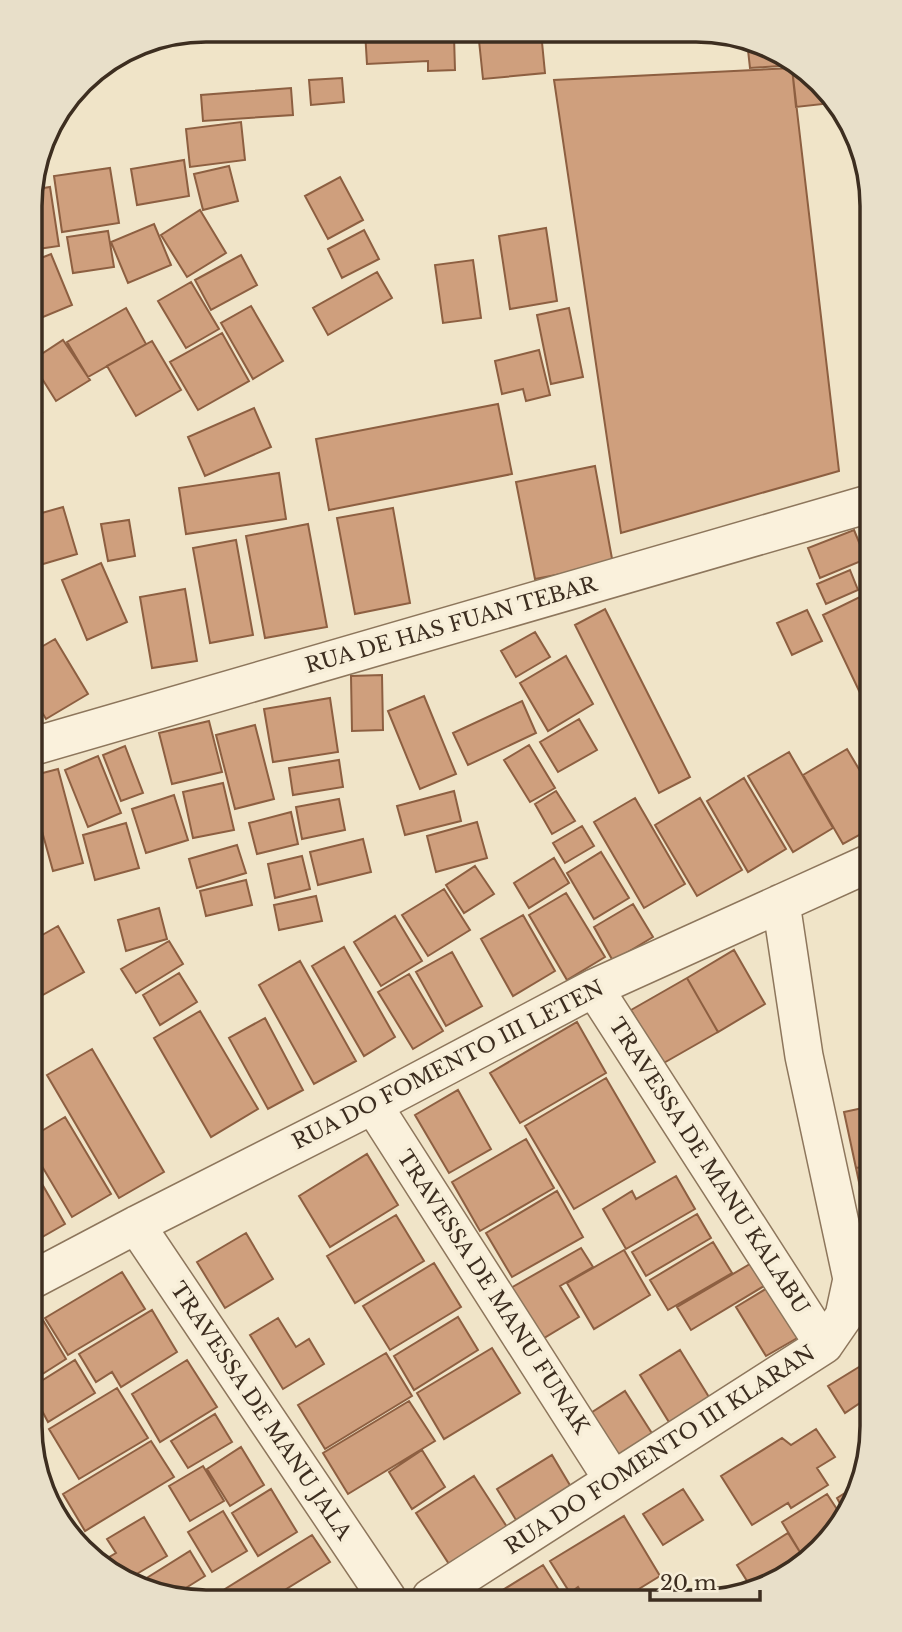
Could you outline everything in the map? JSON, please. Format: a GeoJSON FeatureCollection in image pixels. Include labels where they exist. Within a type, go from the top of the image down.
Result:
{"type":"FeatureCollection","features":[{"type":"Feature","properties":{"kind":"street","name":"RUA DE HAS FUAN TEBAR"},"geometry":{"type":"LineString","coordinates":[[42,744],[860,506]]}},
{"type":"Feature","properties":{"kind":"street","name":"RUA DO FOMENTO III LETEN"},"geometry":{"type":"LineString","coordinates":[[42,1276],[594,988],[860,867]]}},
{"type":"Feature","properties":{"kind":"street","name":"RUA DO FOMENTO III KLARAN"},"geometry":{"type":"LineString","coordinates":[[442,1590],[824,1345],[844,1316],[852,1279],[804,1056],[781,903]]}},
{"type":"Feature","properties":{"kind":"street","name":"TRAVESSA DE MANU KALABU"},"geometry":{"type":"LineString","coordinates":[[594,988],[824,1345]]}},
{"type":"Feature","properties":{"kind":"street","name":"TRAVESSA DE MANU FUNAK"},"geometry":{"type":"LineString","coordinates":[[373,1105],[613,1480]]}},
{"type":"Feature","properties":{"kind":"street","name":"TRAVESSA DE MANU JALA"},"geometry":{"type":"LineString","coordinates":[[136,1225],[382,1590]]}},
{"type":"Feature","properties":{"kind":"building"},"geometry":{"type":"Polygon","coordinates":[[[366,42],[454,42],[455,70],[428,71],[428,61],[367,64],[366,42]]]}},
{"type":"Feature","properties":{"kind":"building"},"geometry":{"type":"Polygon","coordinates":[[[479,42],[542,42],[545,73],[483,79],[479,42]]]}},
{"type":"Feature","properties":{"kind":"building"},"geometry":{"type":"Polygon","coordinates":[[[748,51],[780,66],[750,68],[748,51]]]}},
{"type":"Feature","properties":{"kind":"building"},"geometry":{"type":"Polygon","coordinates":[[[784,68],[793,74],[839,471],[621,533],[554,80],[784,68]]]}},
{"type":"Feature","properties":{"kind":"building"},"geometry":{"type":"Polygon","coordinates":[[[793,74],[824,104],[796,107],[793,74]]]}},
{"type":"Feature","properties":{"kind":"building"},"geometry":{"type":"Polygon","coordinates":[[[342,78],[344,102],[311,105],[309,80],[342,78]]]}},
{"type":"Feature","properties":{"kind":"building"},"geometry":{"type":"Polygon","coordinates":[[[291,88],[293,115],[203,121],[201,95],[291,88]]]}},
{"type":"Feature","properties":{"kind":"building"},"geometry":{"type":"Polygon","coordinates":[[[241,122],[245,160],[190,167],[186,129],[241,122]]]}},
{"type":"Feature","properties":{"kind":"building"},"geometry":{"type":"Polygon","coordinates":[[[184,160],[189,196],[137,205],[131,169],[184,160]]]}},
{"type":"Feature","properties":{"kind":"building"},"geometry":{"type":"Polygon","coordinates":[[[229,166],[238,201],[203,210],[194,174],[229,166]]]}},
{"type":"Feature","properties":{"kind":"building"},"geometry":{"type":"Polygon","coordinates":[[[110,168],[119,223],[62,232],[54,176],[110,168]]]}},
{"type":"Feature","properties":{"kind":"building"},"geometry":{"type":"Polygon","coordinates":[[[340,177],[363,220],[328,239],[305,196],[340,177]]]}},
{"type":"Feature","properties":{"kind":"building"},"geometry":{"type":"Polygon","coordinates":[[[50,187],[59,246],[42,248],[42,206],[43,188],[50,187]]]}},
{"type":"Feature","properties":{"kind":"building"},"geometry":{"type":"Polygon","coordinates":[[[200,210],[226,253],[187,277],[161,235],[200,210]]]}},
{"type":"Feature","properties":{"kind":"building"},"geometry":{"type":"Polygon","coordinates":[[[154,224],[171,265],[128,283],[111,242],[154,224]]]}},
{"type":"Feature","properties":{"kind":"building"},"geometry":{"type":"Polygon","coordinates":[[[546,228],[557,301],[510,309],[499,236],[546,228]]]}},
{"type":"Feature","properties":{"kind":"building"},"geometry":{"type":"Polygon","coordinates":[[[364,230],[379,259],[342,278],[328,249],[364,230]]]}},
{"type":"Feature","properties":{"kind":"building"},"geometry":{"type":"Polygon","coordinates":[[[108,231],[114,267],[73,273],[67,237],[108,231]]]}},
{"type":"Feature","properties":{"kind":"building"},"geometry":{"type":"Polygon","coordinates":[[[51,254],[72,305],[42,317],[42,258],[51,254]]]}},
{"type":"Feature","properties":{"kind":"building"},"geometry":{"type":"Polygon","coordinates":[[[241,255],[257,285],[211,310],[195,280],[241,255]]]}},
{"type":"Feature","properties":{"kind":"building"},"geometry":{"type":"Polygon","coordinates":[[[473,260],[481,318],[443,323],[435,265],[473,260]]]}},
{"type":"Feature","properties":{"kind":"building"},"geometry":{"type":"Polygon","coordinates":[[[377,272],[392,298],[328,335],[313,308],[377,272]]]}},
{"type":"Feature","properties":{"kind":"building"},"geometry":{"type":"Polygon","coordinates":[[[191,282],[219,329],[186,348],[158,301],[191,282]]]}},
{"type":"Feature","properties":{"kind":"building"},"geometry":{"type":"Polygon","coordinates":[[[251,306],[283,361],[253,379],[221,323],[251,306]]]}},
{"type":"Feature","properties":{"kind":"building"},"geometry":{"type":"Polygon","coordinates":[[[126,308],[146,344],[88,377],[67,342],[126,308]]]}},
{"type":"Feature","properties":{"kind":"building"},"geometry":{"type":"Polygon","coordinates":[[[569,308],[583,377],[551,384],[537,315],[569,308]]]}},
{"type":"Feature","properties":{"kind":"building"},"geometry":{"type":"Polygon","coordinates":[[[222,333],[249,381],[198,410],[170,362],[222,333]]]}},
{"type":"Feature","properties":{"kind":"building"},"geometry":{"type":"Polygon","coordinates":[[[63,340],[90,380],[56,401],[42,379],[42,354],[63,340]]]}},
{"type":"Feature","properties":{"kind":"building"},"geometry":{"type":"Polygon","coordinates":[[[152,341],[181,390],[136,416],[107,366],[152,341]]]}},
{"type":"Feature","properties":{"kind":"building"},"geometry":{"type":"Polygon","coordinates":[[[539,350],[550,395],[526,401],[523,389],[502,394],[495,361],[539,350]]]}},
{"type":"Feature","properties":{"kind":"building"},"geometry":{"type":"Polygon","coordinates":[[[498,404],[512,474],[329,510],[316,439],[498,404]]]}},
{"type":"Feature","properties":{"kind":"building"},"geometry":{"type":"Polygon","coordinates":[[[254,408],[271,447],[205,476],[188,437],[254,408]]]}},
{"type":"Feature","properties":{"kind":"building"},"geometry":{"type":"Polygon","coordinates":[[[595,466],[613,564],[535,579],[516,482],[595,466]]]}},
{"type":"Feature","properties":{"kind":"building"},"geometry":{"type":"Polygon","coordinates":[[[279,473],[286,519],[186,534],[179,488],[279,473]]]}},
{"type":"Feature","properties":{"kind":"building"},"geometry":{"type":"Polygon","coordinates":[[[63,507],[77,554],[42,564],[42,513],[63,507]]]}},
{"type":"Feature","properties":{"kind":"building"},"geometry":{"type":"Polygon","coordinates":[[[393,508],[410,603],[355,614],[337,518],[393,508]]]}},
{"type":"Feature","properties":{"kind":"building"},"geometry":{"type":"Polygon","coordinates":[[[129,520],[135,556],[108,561],[101,524],[129,520]]]}},
{"type":"Feature","properties":{"kind":"building"},"geometry":{"type":"Polygon","coordinates":[[[308,524],[327,627],[265,638],[246,536],[308,524]]]}},
{"type":"Feature","properties":{"kind":"building"},"geometry":{"type":"Polygon","coordinates":[[[854,530],[860,544],[860,561],[820,578],[808,548],[854,530]]]}},
{"type":"Feature","properties":{"kind":"building"},"geometry":{"type":"Polygon","coordinates":[[[236,540],[253,635],[210,643],[193,548],[236,540]]]}},
{"type":"Feature","properties":{"kind":"building"},"geometry":{"type":"Polygon","coordinates":[[[101,563],[127,622],[87,640],[62,580],[101,563]]]}},
{"type":"Feature","properties":{"kind":"building"},"geometry":{"type":"Polygon","coordinates":[[[850,570],[858,590],[826,604],[817,584],[850,570]]]}},
{"type":"Feature","properties":{"kind":"building"},"geometry":{"type":"Polygon","coordinates":[[[185,589],[197,661],[152,668],[140,597],[185,589]]]}},
{"type":"Feature","properties":{"kind":"building"},"geometry":{"type":"Polygon","coordinates":[[[860,597],[860,693],[823,615],[860,597]]]}},
{"type":"Feature","properties":{"kind":"building"},"geometry":{"type":"Polygon","coordinates":[[[605,609],[690,777],[659,793],[575,625],[605,609]]]}},
{"type":"Feature","properties":{"kind":"building"},"geometry":{"type":"Polygon","coordinates":[[[807,610],[822,641],[792,655],[777,623],[807,610]]]}},
{"type":"Feature","properties":{"kind":"building"},"geometry":{"type":"Polygon","coordinates":[[[535,632],[550,657],[516,677],[501,651],[535,632]]]}},
{"type":"Feature","properties":{"kind":"building"},"geometry":{"type":"Polygon","coordinates":[[[55,639],[88,694],[46,719],[42,712],[42,647],[55,639]]]}},
{"type":"Feature","properties":{"kind":"building"},"geometry":{"type":"Polygon","coordinates":[[[566,656],[593,704],[548,731],[520,683],[566,656]]]}},
{"type":"Feature","properties":{"kind":"building"},"geometry":{"type":"Polygon","coordinates":[[[382,675],[383,730],[352,731],[351,676],[382,675]]]}},
{"type":"Feature","properties":{"kind":"building"},"geometry":{"type":"Polygon","coordinates":[[[424,696],[456,774],[420,789],[388,711],[424,696]]]}},
{"type":"Feature","properties":{"kind":"building"},"geometry":{"type":"Polygon","coordinates":[[[330,698],[338,752],[273,762],[264,709],[330,698]]]}},
{"type":"Feature","properties":{"kind":"building"},"geometry":{"type":"Polygon","coordinates":[[[522,701],[536,733],[468,765],[453,733],[522,701]]]}},
{"type":"Feature","properties":{"kind":"building"},"geometry":{"type":"Polygon","coordinates":[[[579,719],[597,750],[558,772],[540,742],[579,719]]]}},
{"type":"Feature","properties":{"kind":"building"},"geometry":{"type":"Polygon","coordinates":[[[209,721],[222,772],[172,784],[159,733],[209,721]]]}},
{"type":"Feature","properties":{"kind":"building"},"geometry":{"type":"Polygon","coordinates":[[[255,725],[274,799],[235,809],[216,735],[255,725]]]}},
{"type":"Feature","properties":{"kind":"building"},"geometry":{"type":"Polygon","coordinates":[[[529,745],[555,788],[530,802],[504,760],[529,745]]]}},
{"type":"Feature","properties":{"kind":"building"},"geometry":{"type":"Polygon","coordinates":[[[125,746],[143,793],[121,801],[103,755],[125,746]]]}},
{"type":"Feature","properties":{"kind":"building"},"geometry":{"type":"Polygon","coordinates":[[[847,749],[860,771],[860,835],[843,844],[803,775],[847,749]]]}},
{"type":"Feature","properties":{"kind":"building"},"geometry":{"type":"Polygon","coordinates":[[[789,752],[833,828],[793,852],[748,776],[789,752]]]}},
{"type":"Feature","properties":{"kind":"building"},"geometry":{"type":"Polygon","coordinates":[[[98,756],[121,813],[88,827],[65,770],[98,756]]]}},
{"type":"Feature","properties":{"kind":"building"},"geometry":{"type":"Polygon","coordinates":[[[339,760],[343,787],[293,795],[289,768],[339,760]]]}},
{"type":"Feature","properties":{"kind":"building"},"geometry":{"type":"Polygon","coordinates":[[[58,769],[83,863],[53,871],[42,831],[42,773],[58,769]]]}},
{"type":"Feature","properties":{"kind":"building"},"geometry":{"type":"Polygon","coordinates":[[[744,778],[786,849],[748,872],[707,801],[744,778]]]}},
{"type":"Feature","properties":{"kind":"building"},"geometry":{"type":"Polygon","coordinates":[[[223,783],[234,830],[193,838],[183,792],[223,783]]]}},
{"type":"Feature","properties":{"kind":"building"},"geometry":{"type":"Polygon","coordinates":[[[454,791],[461,821],[405,835],[397,806],[454,791]]]}},
{"type":"Feature","properties":{"kind":"building"},"geometry":{"type":"Polygon","coordinates":[[[556,791],[575,821],[552,834],[535,804],[556,791]]]}},
{"type":"Feature","properties":{"kind":"building"},"geometry":{"type":"Polygon","coordinates":[[[174,795],[188,840],[146,853],[132,809],[174,795]]]}},
{"type":"Feature","properties":{"kind":"building"},"geometry":{"type":"Polygon","coordinates":[[[635,798],[685,884],[644,908],[594,822],[635,798]]]}},
{"type":"Feature","properties":{"kind":"building"},"geometry":{"type":"Polygon","coordinates":[[[700,798],[742,870],[697,896],[655,825],[700,798]]]}},
{"type":"Feature","properties":{"kind":"building"},"geometry":{"type":"Polygon","coordinates":[[[339,799],[345,830],[302,839],[296,807],[339,799]]]}},
{"type":"Feature","properties":{"kind":"building"},"geometry":{"type":"Polygon","coordinates":[[[291,812],[298,844],[257,854],[249,823],[291,812]]]}},
{"type":"Feature","properties":{"kind":"building"},"geometry":{"type":"Polygon","coordinates":[[[477,822],[487,858],[436,872],[427,836],[477,822]]]}},
{"type":"Feature","properties":{"kind":"building"},"geometry":{"type":"Polygon","coordinates":[[[126,823],[139,868],[95,880],[83,835],[126,823]]]}},
{"type":"Feature","properties":{"kind":"building"},"geometry":{"type":"Polygon","coordinates":[[[582,826],[594,846],[565,863],[553,843],[582,826]]]}},
{"type":"Feature","properties":{"kind":"building"},"geometry":{"type":"Polygon","coordinates":[[[363,839],[371,872],[318,885],[310,852],[363,839]]]}},
{"type":"Feature","properties":{"kind":"building"},"geometry":{"type":"Polygon","coordinates":[[[237,845],[246,873],[197,888],[189,859],[237,845]]]}},
{"type":"Feature","properties":{"kind":"building"},"geometry":{"type":"Polygon","coordinates":[[[601,852],[629,898],[594,919],[567,873],[601,852]]]}},
{"type":"Feature","properties":{"kind":"building"},"geometry":{"type":"Polygon","coordinates":[[[302,856],[310,889],[275,898],[268,864],[302,856]]]}},
{"type":"Feature","properties":{"kind":"building"},"geometry":{"type":"Polygon","coordinates":[[[554,858],[569,883],[529,908],[514,883],[554,858]]]}},
{"type":"Feature","properties":{"kind":"building"},"geometry":{"type":"Polygon","coordinates":[[[475,866],[494,894],[464,913],[446,885],[475,866]]]}},
{"type":"Feature","properties":{"kind":"building"},"geometry":{"type":"Polygon","coordinates":[[[246,880],[252,905],[206,916],[200,891],[246,880]]]}},
{"type":"Feature","properties":{"kind":"building"},"geometry":{"type":"Polygon","coordinates":[[[444,889],[470,930],[428,956],[402,915],[444,889]]]}},
{"type":"Feature","properties":{"kind":"building"},"geometry":{"type":"Polygon","coordinates":[[[566,893],[605,957],[567,980],[529,915],[566,893]]]}},
{"type":"Feature","properties":{"kind":"building"},"geometry":{"type":"Polygon","coordinates":[[[316,896],[322,921],[279,930],[274,905],[316,896]]]}},
{"type":"Feature","properties":{"kind":"building"},"geometry":{"type":"Polygon","coordinates":[[[633,904],[653,937],[613,961],[594,927],[633,904]]]}},
{"type":"Feature","properties":{"kind":"building"},"geometry":{"type":"Polygon","coordinates":[[[159,908],[167,939],[126,951],[118,920],[159,908]]]}},
{"type":"Feature","properties":{"kind":"building"},"geometry":{"type":"Polygon","coordinates":[[[523,915],[555,971],[513,996],[481,939],[523,915]]]}},
{"type":"Feature","properties":{"kind":"building"},"geometry":{"type":"Polygon","coordinates":[[[395,916],[422,961],[381,986],[354,942],[395,916]]]}},
{"type":"Feature","properties":{"kind":"building"},"geometry":{"type":"Polygon","coordinates":[[[58,926],[84,972],[42,995],[42,935],[58,926]]]}},
{"type":"Feature","properties":{"kind":"building"},"geometry":{"type":"Polygon","coordinates":[[[169,941],[183,964],[136,993],[121,969],[169,941]]]}},
{"type":"Feature","properties":{"kind":"building"},"geometry":{"type":"Polygon","coordinates":[[[344,947],[395,1037],[364,1056],[312,966],[344,947]]]}},
{"type":"Feature","properties":{"kind":"building"},"geometry":{"type":"Polygon","coordinates":[[[734,950],[765,1004],[718,1032],[687,978],[734,950]]]}},
{"type":"Feature","properties":{"kind":"building"},"geometry":{"type":"Polygon","coordinates":[[[452,952],[482,1006],[446,1026],[416,972],[452,952]]]}},
{"type":"Feature","properties":{"kind":"building"},"geometry":{"type":"Polygon","coordinates":[[[300,961],[356,1061],[314,1084],[259,985],[300,961]]]}},
{"type":"Feature","properties":{"kind":"building"},"geometry":{"type":"Polygon","coordinates":[[[179,973],[197,1002],[160,1025],[143,995],[179,973]]]}},
{"type":"Feature","properties":{"kind":"building"},"geometry":{"type":"Polygon","coordinates":[[[409,974],[443,1031],[413,1049],[378,992],[409,974]]]}},
{"type":"Feature","properties":{"kind":"building"},"geometry":{"type":"Polygon","coordinates":[[[687,978],[718,1032],[662,1064],[631,1010],[687,978]]]}},
{"type":"Feature","properties":{"kind":"building"},"geometry":{"type":"Polygon","coordinates":[[[200,1011],[258,1109],[211,1137],[154,1038],[200,1011]]]}},
{"type":"Feature","properties":{"kind":"building"},"geometry":{"type":"Polygon","coordinates":[[[265,1018],[303,1090],[268,1109],[229,1038],[265,1018]]]}},
{"type":"Feature","properties":{"kind":"building"},"geometry":{"type":"Polygon","coordinates":[[[577,1022],[606,1073],[520,1123],[490,1073],[577,1022]]]}},
{"type":"Feature","properties":{"kind":"building"},"geometry":{"type":"Polygon","coordinates":[[[92,1049],[164,1172],[119,1198],[47,1075],[92,1049]]]}},
{"type":"Feature","properties":{"kind":"building"},"geometry":{"type":"Polygon","coordinates":[[[606,1078],[655,1162],[574,1209],[525,1126],[606,1078]]]}},
{"type":"Feature","properties":{"kind":"building"},"geometry":{"type":"Polygon","coordinates":[[[458,1090],[491,1149],[449,1173],[415,1115],[458,1090]]]}},
{"type":"Feature","properties":{"kind":"building"},"geometry":{"type":"Polygon","coordinates":[[[860,1109],[860,1167],[856,1168],[844,1112],[860,1109]]]}},
{"type":"Feature","properties":{"kind":"building"},"geometry":{"type":"Polygon","coordinates":[[[65,1117],[111,1194],[72,1217],[42,1166],[42,1131],[65,1117]]]}},
{"type":"Feature","properties":{"kind":"building"},"geometry":{"type":"Polygon","coordinates":[[[526,1139],[554,1188],[480,1231],[452,1182],[526,1139]]]}},
{"type":"Feature","properties":{"kind":"building"},"geometry":{"type":"Polygon","coordinates":[[[367,1154],[398,1205],[330,1247],[299,1196],[367,1154]]]}},
{"type":"Feature","properties":{"kind":"building"},"geometry":{"type":"Polygon","coordinates":[[[860,1167],[860,1187],[856,1168],[860,1167]]]}},
{"type":"Feature","properties":{"kind":"building"},"geometry":{"type":"Polygon","coordinates":[[[676,1176],[695,1209],[626,1249],[603,1209],[632,1191],[636,1199],[676,1176]]]}},
{"type":"Feature","properties":{"kind":"building"},"geometry":{"type":"Polygon","coordinates":[[[42,1184],[65,1224],[42,1237],[42,1184]]]}},
{"type":"Feature","properties":{"kind":"building"},"geometry":{"type":"Polygon","coordinates":[[[557,1191],[583,1237],[512,1277],[486,1233],[557,1191]]]}},
{"type":"Feature","properties":{"kind":"building"},"geometry":{"type":"Polygon","coordinates":[[[697,1214],[711,1238],[646,1276],[632,1252],[697,1214]]]}},
{"type":"Feature","properties":{"kind":"building"},"geometry":{"type":"Polygon","coordinates":[[[396,1215],[424,1261],[355,1303],[327,1256],[396,1215]]]}},
{"type":"Feature","properties":{"kind":"building"},"geometry":{"type":"Polygon","coordinates":[[[246,1233],[273,1279],[225,1308],[197,1262],[246,1233]]]}},
{"type":"Feature","properties":{"kind":"building"},"geometry":{"type":"Polygon","coordinates":[[[713,1242],[732,1273],[668,1310],[650,1280],[713,1242]]]}},
{"type":"Feature","properties":{"kind":"building"},"geometry":{"type":"Polygon","coordinates":[[[581,1248],[593,1267],[560,1286],[579,1317],[539,1341],[509,1289],[581,1248]]]}},
{"type":"Feature","properties":{"kind":"building"},"geometry":{"type":"Polygon","coordinates":[[[624,1250],[650,1295],[594,1329],[567,1283],[624,1250]]]}},
{"type":"Feature","properties":{"kind":"building"},"geometry":{"type":"Polygon","coordinates":[[[760,1258],[774,1280],[691,1330],[677,1307],[760,1258]]]}},
{"type":"Feature","properties":{"kind":"building"},"geometry":{"type":"Polygon","coordinates":[[[434,1263],[461,1307],[390,1350],[363,1306],[434,1263]]]}},
{"type":"Feature","properties":{"kind":"building"},"geometry":{"type":"Polygon","coordinates":[[[122,1272],[145,1309],[68,1355],[45,1318],[122,1272]]]}},
{"type":"Feature","properties":{"kind":"building"},"geometry":{"type":"Polygon","coordinates":[[[769,1287],[799,1337],[766,1356],[736,1307],[769,1287]]]}},
{"type":"Feature","properties":{"kind":"building"},"geometry":{"type":"Polygon","coordinates":[[[152,1310],[177,1352],[121,1387],[112,1372],[96,1382],[79,1354],[152,1310]]]}},
{"type":"Feature","properties":{"kind":"building"},"geometry":{"type":"Polygon","coordinates":[[[458,1317],[478,1350],[414,1390],[394,1356],[458,1317]]]}},
{"type":"Feature","properties":{"kind":"building"},"geometry":{"type":"Polygon","coordinates":[[[42,1318],[66,1359],[42,1374],[42,1318]]]}},
{"type":"Feature","properties":{"kind":"building"},"geometry":{"type":"Polygon","coordinates":[[[278,1318],[296,1347],[309,1339],[324,1364],[283,1389],[250,1335],[278,1318]]]}},
{"type":"Feature","properties":{"kind":"building"},"geometry":{"type":"Polygon","coordinates":[[[492,1348],[520,1393],[444,1439],[417,1393],[492,1348]]]}},
{"type":"Feature","properties":{"kind":"building"},"geometry":{"type":"Polygon","coordinates":[[[680,1350],[712,1402],[672,1427],[640,1375],[680,1350]]]}},
{"type":"Feature","properties":{"kind":"building"},"geometry":{"type":"Polygon","coordinates":[[[386,1353],[412,1396],[325,1449],[298,1405],[386,1353]]]}},
{"type":"Feature","properties":{"kind":"building"},"geometry":{"type":"Polygon","coordinates":[[[75,1360],[95,1393],[48,1422],[42,1411],[42,1381],[75,1360]]]}},
{"type":"Feature","properties":{"kind":"building"},"geometry":{"type":"Polygon","coordinates":[[[187,1360],[217,1407],[160,1442],[132,1394],[187,1360]]]}},
{"type":"Feature","properties":{"kind":"building"},"geometry":{"type":"Polygon","coordinates":[[[860,1366],[860,1403],[845,1413],[828,1386],[860,1366]]]}},
{"type":"Feature","properties":{"kind":"building"},"geometry":{"type":"Polygon","coordinates":[[[117,1388],[148,1438],[79,1479],[49,1429],[117,1388]]]}},
{"type":"Feature","properties":{"kind":"building"},"geometry":{"type":"Polygon","coordinates":[[[625,1391],[653,1435],[615,1460],[586,1416],[625,1391]]]}},
{"type":"Feature","properties":{"kind":"building"},"geometry":{"type":"Polygon","coordinates":[[[409,1401],[435,1441],[348,1494],[323,1453],[409,1401]]]}},
{"type":"Feature","properties":{"kind":"building"},"geometry":{"type":"Polygon","coordinates":[[[215,1414],[232,1442],[188,1468],[171,1441],[215,1414]]]}},
{"type":"Feature","properties":{"kind":"building"},"geometry":{"type":"Polygon","coordinates":[[[816,1429],[835,1457],[817,1468],[828,1485],[791,1508],[788,1503],[752,1525],[721,1476],[782,1438],[791,1445],[816,1429]]]}},
{"type":"Feature","properties":{"kind":"building"},"geometry":{"type":"Polygon","coordinates":[[[151,1441],[174,1477],[85,1531],[63,1494],[151,1441]]]}},
{"type":"Feature","properties":{"kind":"building"},"geometry":{"type":"Polygon","coordinates":[[[241,1447],[264,1485],[230,1506],[207,1469],[241,1447]]]}},
{"type":"Feature","properties":{"kind":"building"},"geometry":{"type":"Polygon","coordinates":[[[422,1450],[445,1487],[412,1509],[389,1472],[422,1450]]]}},
{"type":"Feature","properties":{"kind":"building"},"geometry":{"type":"Polygon","coordinates":[[[552,1455],[571,1487],[516,1520],[497,1489],[552,1455]]]}},
{"type":"Feature","properties":{"kind":"building"},"geometry":{"type":"Polygon","coordinates":[[[203,1466],[224,1501],[190,1521],[169,1486],[203,1466]]]}},
{"type":"Feature","properties":{"kind":"building"},"geometry":{"type":"Polygon","coordinates":[[[474,1476],[507,1527],[449,1564],[416,1513],[474,1476]]]}},
{"type":"Feature","properties":{"kind":"building"},"geometry":{"type":"Polygon","coordinates":[[[271,1489],[297,1532],[258,1556],[232,1513],[271,1489]]]}},
{"type":"Feature","properties":{"kind":"building"},"geometry":{"type":"Polygon","coordinates":[[[683,1489],[703,1520],[663,1545],[643,1514],[683,1489]]]}},
{"type":"Feature","properties":{"kind":"building"},"geometry":{"type":"Polygon","coordinates":[[[846,1492],[840,1504],[837,1498],[846,1492]]]}},
{"type":"Feature","properties":{"kind":"building"},"geometry":{"type":"Polygon","coordinates":[[[827,1494],[837,1509],[826,1526],[800,1552],[782,1522],[827,1494]]]}},
{"type":"Feature","properties":{"kind":"building"},"geometry":{"type":"Polygon","coordinates":[[[223,1511],[247,1551],[212,1572],[188,1532],[223,1511]]]}},
{"type":"Feature","properties":{"kind":"building"},"geometry":{"type":"Polygon","coordinates":[[[624,1516],[660,1576],[637,1590],[580,1590],[578,1587],[568,1590],[550,1561],[624,1516]]]}},
{"type":"Feature","properties":{"kind":"building"},"geometry":{"type":"Polygon","coordinates":[[[144,1517],[167,1556],[136,1574],[109,1557],[116,1553],[107,1539],[144,1517]]]}},
{"type":"Feature","properties":{"kind":"building"},"geometry":{"type":"Polygon","coordinates":[[[788,1533],[800,1552],[769,1573],[747,1581],[737,1565],[788,1533]]]}},
{"type":"Feature","properties":{"kind":"building"},"geometry":{"type":"Polygon","coordinates":[[[312,1535],[330,1562],[285,1590],[225,1589],[312,1535]]]}},
{"type":"Feature","properties":{"kind":"building"},"geometry":{"type":"Polygon","coordinates":[[[190,1551],[205,1576],[184,1589],[145,1579],[190,1551]]]}},
{"type":"Feature","properties":{"kind":"building"},"geometry":{"type":"Polygon","coordinates":[[[543,1565],[559,1590],[503,1590],[543,1565]]]}}]}
